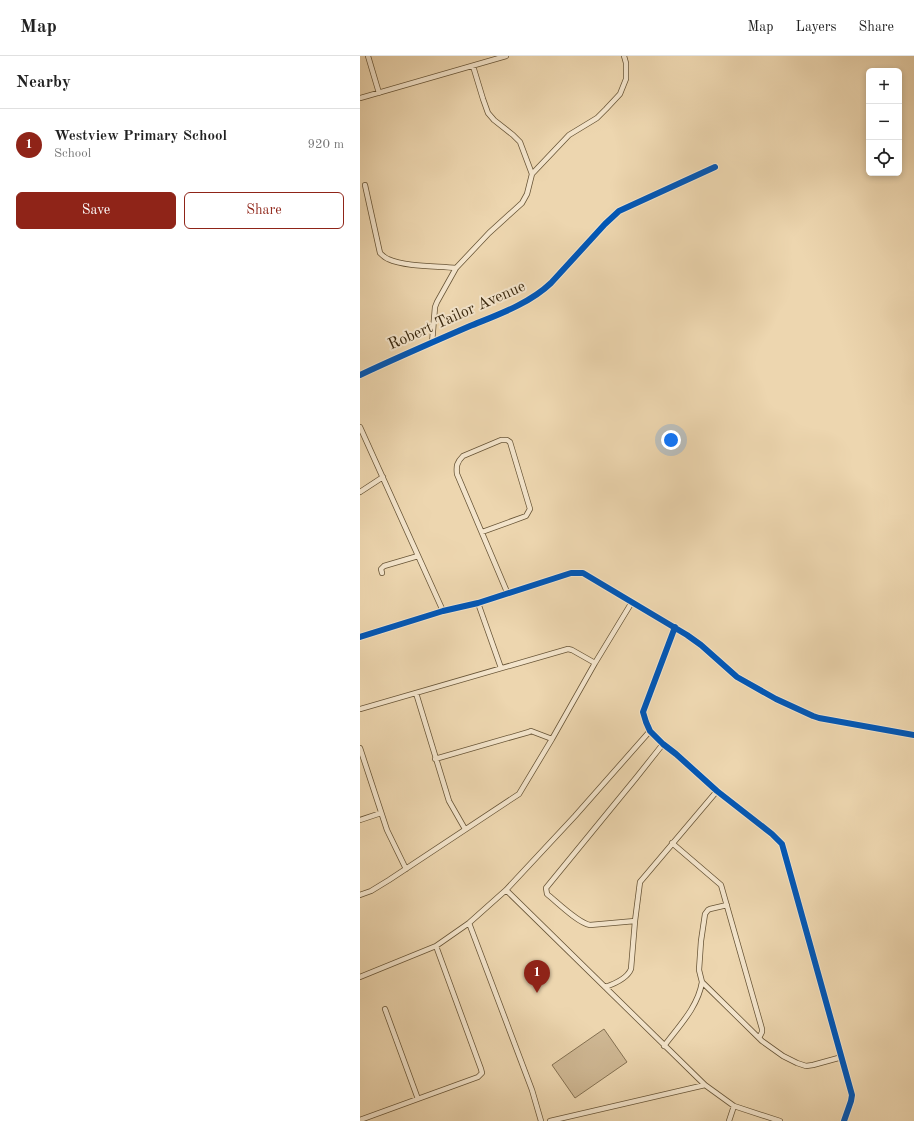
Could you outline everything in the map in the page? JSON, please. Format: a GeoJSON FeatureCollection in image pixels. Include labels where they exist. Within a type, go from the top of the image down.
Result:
{"type":"FeatureCollection","features":[{"type":"Feature","properties":{"kind":"street"},"geometry":{"type":"LineString","coordinates":[[368,56],[379,93]]}},
{"type":"Feature","properties":{"kind":"street"},"geometry":{"type":"LineString","coordinates":[[360,98],[506,56]]}},
{"type":"Feature","properties":{"kind":"street"},"geometry":{"type":"LineString","coordinates":[[432,343],[435,307],[456,268],[489,233],[522,203],[527,194],[532,174],[569,135],[597,118],[620,94],[626,79],[626,63],[624,56]]}},
{"type":"Feature","properties":{"kind":"street"},"geometry":{"type":"LineString","coordinates":[[473,66],[488,113],[494,120],[513,134],[520,142],[532,174]]}},
{"type":"Feature","properties":{"kind":"street","name":"Robert Tailor Avenue"},"geometry":{"type":"LineString","coordinates":[[360,375],[532,298],[542,292],[551,283],[618,211],[715,167]]}},
{"type":"Feature","properties":{"kind":"street"},"geometry":{"type":"LineString","coordinates":[[365,185],[380,253],[386,258],[396,262],[456,268]]}},
{"type":"Feature","properties":{"kind":"street"},"geometry":{"type":"LineString","coordinates":[[360,427],[443,611]]}},
{"type":"Feature","properties":{"kind":"street"},"geometry":{"type":"LineString","coordinates":[[482,532],[526,516],[530,509],[510,442],[507,440],[501,440],[463,456],[456,466],[457,474],[507,592]]}},
{"type":"Feature","properties":{"kind":"street"},"geometry":{"type":"LineString","coordinates":[[360,492],[383,477]]}},
{"type":"Feature","properties":{"kind":"street"},"geometry":{"type":"LineString","coordinates":[[382,573],[381,569],[384,566],[418,556]]}},
{"type":"Feature","properties":{"kind":"street"},"geometry":{"type":"LineString","coordinates":[[360,637],[571,573],[583,573],[687,634],[737,676],[776,699],[819,718],[914,735]]}},
{"type":"Feature","properties":{"kind":"street"},"geometry":{"type":"LineString","coordinates":[[478,602],[501,668]]}},
{"type":"Feature","properties":{"kind":"street"},"geometry":{"type":"LineString","coordinates":[[360,896],[371,892],[518,794],[632,602]]}},
{"type":"Feature","properties":{"kind":"street"},"geometry":{"type":"LineString","coordinates":[[675,627],[643,712],[646,722],[650,731],[663,744],[716,791],[772,834],[782,844],[852,1095],[844,1121]]}},
{"type":"Feature","properties":{"kind":"street"},"geometry":{"type":"LineString","coordinates":[[360,709],[568,649],[595,663]]}},
{"type":"Feature","properties":{"kind":"street"},"geometry":{"type":"LineString","coordinates":[[416,693],[450,805],[465,829]]}},
{"type":"Feature","properties":{"kind":"street"},"geometry":{"type":"LineString","coordinates":[[435,759],[531,731],[552,739]]}},
{"type":"Feature","properties":{"kind":"street"},"geometry":{"type":"LineString","coordinates":[[360,977],[436,946],[470,923],[506,890],[575,816],[650,731]]}},
{"type":"Feature","properties":{"kind":"street"},"geometry":{"type":"LineString","coordinates":[[635,921],[590,925],[585,924],[575,918],[547,894],[546,888],[663,744]]}},
{"type":"Feature","properties":{"kind":"street"},"geometry":{"type":"LineString","coordinates":[[360,748],[387,830],[406,869]]}},
{"type":"Feature","properties":{"kind":"street"},"geometry":{"type":"LineString","coordinates":[[605,987],[613,984],[629,973],[631,969],[640,882],[716,791]]}},
{"type":"Feature","properties":{"kind":"street"},"geometry":{"type":"LineString","coordinates":[[360,820],[381,813]]}},
{"type":"Feature","properties":{"kind":"street"},"geometry":{"type":"LineString","coordinates":[[672,843],[719,882],[727,904],[762,1029],[759,1038]]}},
{"type":"Feature","properties":{"kind":"street"},"geometry":{"type":"LineString","coordinates":[[506,890],[664,1046],[706,1085],[734,1106],[780,1121]]}},
{"type":"Feature","properties":{"kind":"street"},"geometry":{"type":"LineString","coordinates":[[664,1046],[694,1005],[701,990],[702,982],[699,970],[705,914],[710,909],[727,904]]}},
{"type":"Feature","properties":{"kind":"street"},"geometry":{"type":"LineString","coordinates":[[470,923],[532,1090],[541,1121]]}},
{"type":"Feature","properties":{"kind":"street"},"geometry":{"type":"LineString","coordinates":[[360,1120],[478,1077],[482,1074],[436,946]]}},
{"type":"Feature","properties":{"kind":"street"},"geometry":{"type":"LineString","coordinates":[[702,982],[766,1045],[783,1056],[802,1065],[812,1065],[842,1057]]}},
{"type":"Feature","properties":{"kind":"street"},"geometry":{"type":"LineString","coordinates":[[385,1009],[418,1099]]}},
{"type":"Feature","properties":{"kind":"street"},"geometry":{"type":"LineString","coordinates":[[550,1121],[706,1085]]}},
{"type":"Feature","properties":{"kind":"street"},"geometry":{"type":"LineString","coordinates":[[729,1121],[734,1106]]}},
{"type":"Feature","properties":{"kind":"shaded area"},"geometry":{"type":"Polygon","coordinates":[[[604,1029],[627,1062],[575,1098],[552,1065],[604,1029]]]}},
{"type":"Feature","properties":{"kind":"cycle path"},"geometry":{"type":"LineString","coordinates":[[360,375],[523,303],[551,283],[605,224],[619,211],[715,167]]}},
{"type":"Feature","properties":{"kind":"cycle path"},"geometry":{"type":"LineString","coordinates":[[360,637],[443,611],[478,603],[571,573],[583,573],[687,635],[701,645],[737,677],[776,699],[819,718],[914,735]]}},
{"type":"Feature","properties":{"kind":"cycle path"},"geometry":{"type":"LineString","coordinates":[[675,627],[643,712],[646,722],[650,731],[663,744],[717,791],[772,834],[782,844],[852,1095],[844,1121]]}},
{"type":"Feature","properties":{"kind":"place","name":"Westview Primary School"},"geometry":{"type":"Point","coordinates":[537,993]}}]}
